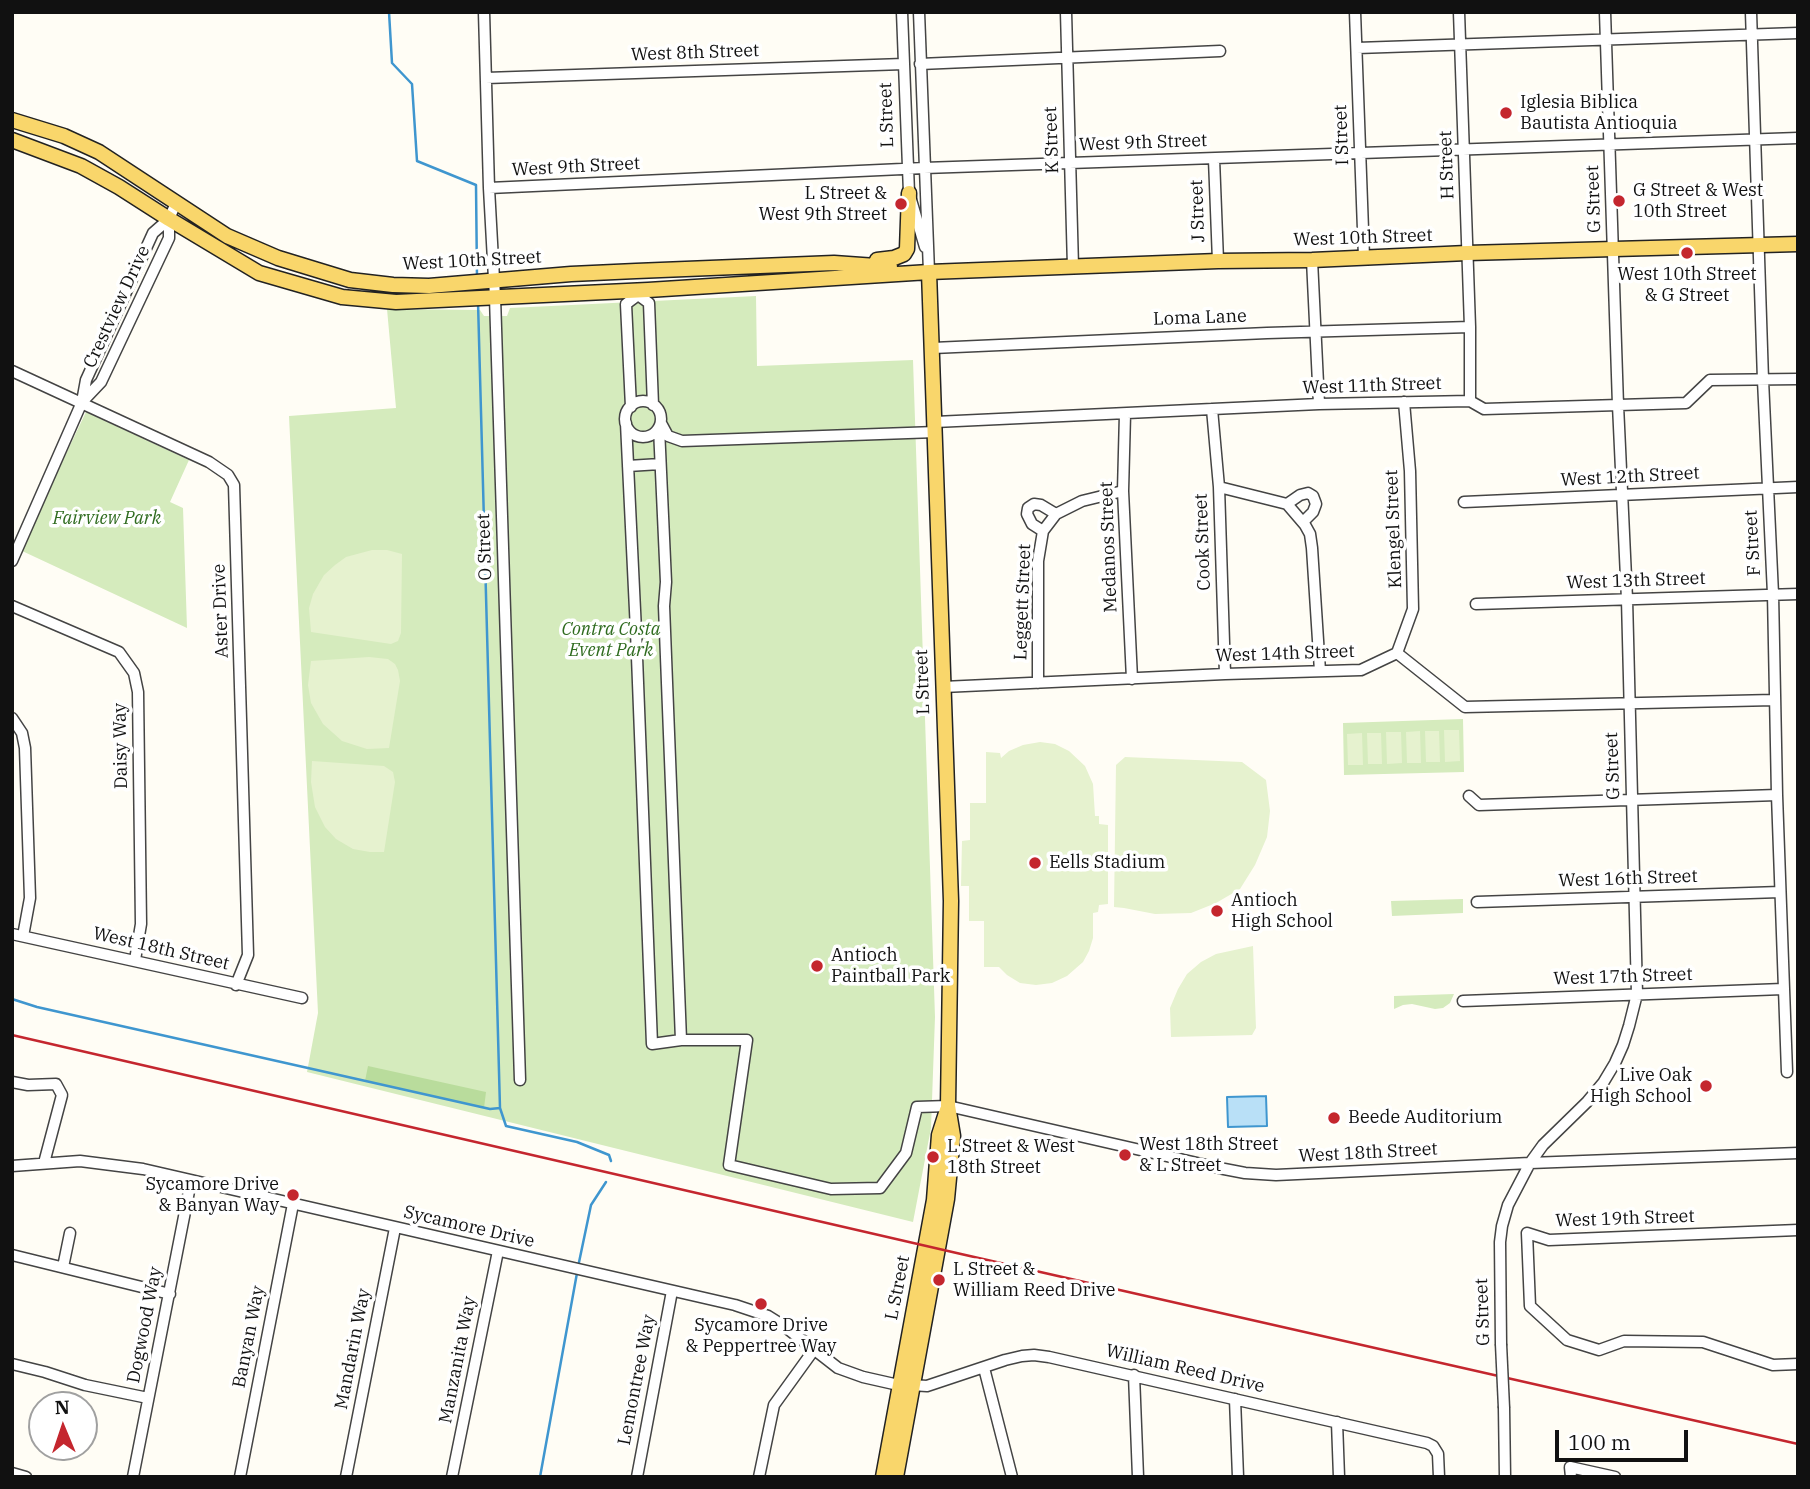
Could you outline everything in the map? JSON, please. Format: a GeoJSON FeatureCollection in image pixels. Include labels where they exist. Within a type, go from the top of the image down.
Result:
{"type":"FeatureCollection","features":[{"type":"Feature","properties":{"kind":"main road","name":"West 10th Street"},"geometry":{"type":"LineString","coordinates":[[12,120],[64,136],[99,152],[227,236],[278,258],[350,280],[429,286],[636,271],[834,263],[913,268],[929,272]]}},
{"type":"Feature","properties":{"kind":"main road","name":"West 10th Street"},"geometry":{"type":"LineString","coordinates":[[12,140],[81,166],[259,272],[342,297],[396,302],[638,292],[929,272],[1798,244]]}},
{"type":"Feature","properties":{"kind":"main road"},"geometry":{"type":"LineString","coordinates":[[834,263],[894,258],[904,254],[907,249],[909,193]]}},
{"type":"Feature","properties":{"kind":"main road","name":"L Street"},"geometry":{"type":"LineString","coordinates":[[896,1477],[906,1385],[934,1200],[939,1135],[948,1106],[951,901],[929,272]]}},
{"type":"Feature","properties":{"kind":"main road","name":"L Street"},"geometry":{"type":"LineString","coordinates":[[883,1477],[906,1385]]}},
{"type":"Feature","properties":{"kind":"street","name":"O Street"},"geometry":{"type":"LineString","coordinates":[[484,12],[520,1080]]}},
{"type":"Feature","properties":{"kind":"street","name":"L Street"},"geometry":{"type":"LineString","coordinates":[[902,12],[909,193],[928,256]]}},
{"type":"Feature","properties":{"kind":"street","name":"L Street"},"geometry":{"type":"LineString","coordinates":[[919,12],[929,272]]}},
{"type":"Feature","properties":{"kind":"street","name":"K Street"},"geometry":{"type":"LineString","coordinates":[[1066,12],[1073,267]]}},
{"type":"Feature","properties":{"kind":"street","name":"I Street"},"geometry":{"type":"LineString","coordinates":[[1355,12],[1364,257]]}},
{"type":"Feature","properties":{"kind":"street","name":"H Street"},"geometry":{"type":"LineString","coordinates":[[1459,12],[1468,253],[1470,401]]}},
{"type":"Feature","properties":{"kind":"street","name":"G Street"},"geometry":{"type":"LineString","coordinates":[[1506,1477],[1499,1264],[1502,1226],[1508,1205],[1530,1163],[1543,1145],[1587,1102],[1615,1063],[1629,1027],[1637,994],[1627,599],[1605,12]]}},
{"type":"Feature","properties":{"kind":"street","name":"F Street"},"geometry":{"type":"LineString","coordinates":[[1751,12],[1773,594],[1774,700],[1787,1072]]}},
{"type":"Feature","properties":{"kind":"street"},"geometry":{"type":"LineString","coordinates":[[1357,48],[1798,33]]}},
{"type":"Feature","properties":{"kind":"street"},"geometry":{"type":"LineString","coordinates":[[920,64],[1220,51]]}},
{"type":"Feature","properties":{"kind":"street","name":"West 8th Street"},"geometry":{"type":"LineString","coordinates":[[486,78],[904,64]]}},
{"type":"Feature","properties":{"kind":"street","name":"West 9th Street"},"geometry":{"type":"LineString","coordinates":[[489,188],[924,168],[1798,138]]}},
{"type":"Feature","properties":{"kind":"street","name":"J Street"},"geometry":{"type":"LineString","coordinates":[[1214,159],[1218,261]]}},
{"type":"Feature","properties":{"kind":"street","name":"Crestview Drive"},"geometry":{"type":"LineString","coordinates":[[82,402],[101,382],[169,239],[169,219],[176,203]]}},
{"type":"Feature","properties":{"kind":"street","name":"Crestview Drive"},"geometry":{"type":"LineString","coordinates":[[12,561],[82,402],[86,380],[153,233],[169,219]]}},
{"type":"Feature","properties":{"kind":"street"},"geometry":{"type":"LineString","coordinates":[[1312,260],[1319,404]]}},
{"type":"Feature","properties":{"kind":"street"},"geometry":{"type":"LineString","coordinates":[[636,271],[638,292],[649,303],[653,405]]}},
{"type":"Feature","properties":{"kind":"street"},"geometry":{"type":"LineString","coordinates":[[631,407],[626,304],[638,292]]}},
{"type":"Feature","properties":{"kind":"street","name":"Loma Lane"},"geometry":{"type":"LineString","coordinates":[[933,348],[1470,327]]}},
{"type":"Feature","properties":{"kind":"street","name":"Aster Drive"},"geometry":{"type":"LineString","coordinates":[[12,371],[209,462],[228,475],[234,485],[248,955],[236,985]]}},
{"type":"Feature","properties":{"kind":"street","name":"West 11th Street"},"geometry":{"type":"LineString","coordinates":[[660,425],[668,436],[682,441],[1319,404],[1470,401],[1484,409],[1686,403],[1710,380],[1798,379]]}},
{"type":"Feature","properties":{"kind":"street"},"geometry":{"type":"LineString","coordinates":[[681,1040],[664,606],[666,582],[660,425],[659,411],[653,405],[640,402],[628,411],[626,422],[652,1044],[681,1040],[747,1040],[729,1166],[831,1189],[880,1188],[906,1153],[917,1107],[948,1106]]}},
{"type":"Feature","properties":{"kind":"street","name":"Klengel Street"},"geometry":{"type":"LineString","coordinates":[[1397,653],[1413,609],[1410,471],[1404,402]]}},
{"type":"Feature","properties":{"kind":"street","name":"Cook Street"},"geometry":{"type":"LineString","coordinates":[[1212,409],[1219,487],[1225,674]]}},
{"type":"Feature","properties":{"kind":"street","name":"Medanos Street"},"geometry":{"type":"LineString","coordinates":[[1125,414],[1124,491],[1132,679]]}},
{"type":"Feature","properties":{"kind":"street"},"geometry":{"type":"LineString","coordinates":[[626,422],[632,433],[643,437],[655,433],[660,425]]}},
{"type":"Feature","properties":{"kind":"street"},"geometry":{"type":"LineString","coordinates":[[628,466],[660,464]]}},
{"type":"Feature","properties":{"kind":"street"},"geometry":{"type":"LineString","coordinates":[[1219,487],[1287,504],[1310,534],[1320,671]]}},
{"type":"Feature","properties":{"kind":"street","name":"West 12th Street"},"geometry":{"type":"LineString","coordinates":[[1464,502],[1798,487]]}},
{"type":"Feature","properties":{"kind":"street","name":"Leggett Street"},"geometry":{"type":"LineString","coordinates":[[1038,683],[1038,561],[1043,531],[1056,514],[1082,501],[1124,491]]}},
{"type":"Feature","properties":{"kind":"street"},"geometry":{"type":"LineString","coordinates":[[1287,504],[1300,495],[1313,496],[1316,504],[1313,512],[1303,522]]}},
{"type":"Feature","properties":{"kind":"street"},"geometry":{"type":"LineString","coordinates":[[1043,531],[1032,523],[1027,514],[1028,508],[1041,505],[1056,514]]}},
{"type":"Feature","properties":{"kind":"street","name":"West 13th Street"},"geometry":{"type":"LineString","coordinates":[[1476,604],[1798,594]]}},
{"type":"Feature","properties":{"kind":"street","name":"Daisy Way"},"geometry":{"type":"LineString","coordinates":[[12,606],[119,652],[134,673],[138,692],[141,925],[135,960]]}},
{"type":"Feature","properties":{"kind":"street"},"geometry":{"type":"LineString","coordinates":[[1397,653],[1465,707],[1774,700]]}},
{"type":"Feature","properties":{"kind":"street","name":"West 14th Street"},"geometry":{"type":"LineString","coordinates":[[943,687],[1361,670],[1397,653]]}},
{"type":"Feature","properties":{"kind":"street"},"geometry":{"type":"LineString","coordinates":[[12,718],[22,733],[25,748],[30,898],[18,935]]}},
{"type":"Feature","properties":{"kind":"street"},"geometry":{"type":"LineString","coordinates":[[1469,796],[1479,805],[1777,795]]}},
{"type":"Feature","properties":{"kind":"street","name":"West 16th Street"},"geometry":{"type":"LineString","coordinates":[[1477,902],[1780,891]]}},
{"type":"Feature","properties":{"kind":"street","name":"West 18th Street"},"geometry":{"type":"LineString","coordinates":[[18,935],[302,998]]}},
{"type":"Feature","properties":{"kind":"street","name":"West 17th Street"},"geometry":{"type":"LineString","coordinates":[[1463,1001],[1783,989]]}},
{"type":"Feature","properties":{"kind":"street"},"geometry":{"type":"LineString","coordinates":[[12,1082],[28,1085],[56,1084],[62,1096],[44,1163]]}},
{"type":"Feature","properties":{"kind":"street","name":"West 18th Street"},"geometry":{"type":"LineString","coordinates":[[948,1106],[1245,1173],[1276,1175],[1798,1153]]}},
{"type":"Feature","properties":{"kind":"street","name":"Sycamore Drive"},"geometry":{"type":"LineString","coordinates":[[12,1166],[80,1161],[128,1167],[758,1311],[784,1326],[813,1351],[843,1371],[906,1385]]}},
{"type":"Feature","properties":{"kind":"street","name":"Dogwood Way"},"geometry":{"type":"LineString","coordinates":[[133,1477],[191,1181]]}},
{"type":"Feature","properties":{"kind":"street","name":"Banyan Way"},"geometry":{"type":"LineString","coordinates":[[240,1477],[293,1204]]}},
{"type":"Feature","properties":{"kind":"street","name":"Mandarin Way"},"geometry":{"type":"LineString","coordinates":[[346,1477],[395,1228]]}},
{"type":"Feature","properties":{"kind":"street","name":"West 19th Street"},"geometry":{"type":"LineString","coordinates":[[1798,1230],[1549,1240],[1527,1233],[1530,1306],[1567,1340],[1599,1350],[1624,1341],[1703,1342],[1773,1365],[1798,1364]]}},
{"type":"Feature","properties":{"kind":"street"},"geometry":{"type":"LineString","coordinates":[[63,1267],[71,1233]]}},
{"type":"Feature","properties":{"kind":"street","name":"Manzanita Way"},"geometry":{"type":"LineString","coordinates":[[452,1477],[498,1251]]}},
{"type":"Feature","properties":{"kind":"street"},"geometry":{"type":"LineString","coordinates":[[12,1255],[170,1294]]}},
{"type":"Feature","properties":{"kind":"street","name":"Lemontree Way"},"geometry":{"type":"LineString","coordinates":[[637,1477],[672,1291]]}},
{"type":"Feature","properties":{"kind":"street"},"geometry":{"type":"LineString","coordinates":[[759,1477],[774,1405],[813,1351]]}},
{"type":"Feature","properties":{"kind":"street","name":"William Reed Drive"},"geometry":{"type":"LineString","coordinates":[[906,1385],[927,1387],[1005,1360],[1034,1355],[1427,1443],[1433,1446],[1438,1454],[1439,1477]]}},
{"type":"Feature","properties":{"kind":"street"},"geometry":{"type":"LineString","coordinates":[[12,1364],[85,1385],[148,1398]]}},
{"type":"Feature","properties":{"kind":"street"},"geometry":{"type":"LineString","coordinates":[[984,1368],[1012,1477]]}},
{"type":"Feature","properties":{"kind":"street"},"geometry":{"type":"LineString","coordinates":[[1134,1376],[1138,1477]]}},
{"type":"Feature","properties":{"kind":"street"},"geometry":{"type":"LineString","coordinates":[[1235,1399],[1238,1477]]}},
{"type":"Feature","properties":{"kind":"street"},"geometry":{"type":"LineString","coordinates":[[1337,1422],[1339,1477]]}},
{"type":"Feature","properties":{"kind":"street"},"geometry":{"type":"LineString","coordinates":[[1571,1477],[1570,1467],[1615,1477]]}},
{"type":"Feature","properties":{"kind":"street"},"geometry":{"type":"LineString","coordinates":[[12,1473],[26,1477]]}},
{"type":"Feature","properties":{"kind":"green space","name":"Contra Costa Event Park"},"geometry":{"type":"Polygon","coordinates":[[[756,296],[757,366],[913,360],[935,1017],[931,1128],[913,1222],[307,1072],[318,1013],[289,416],[396,408],[387,309],[480,310],[484,316],[507,316],[510,308],[756,296]]]}},
{"type":"Feature","properties":{"kind":"green space","name":"Fairview Park"},"geometry":{"type":"Polygon","coordinates":[[[86,412],[189,460],[170,502],[183,508],[187,628],[20,550],[86,412]]]}},
{"type":"Feature","properties":{"kind":"green space"},"geometry":{"type":"Polygon","coordinates":[[[372,550],[402,554],[401,633],[398,641],[391,644],[311,632],[309,608],[313,594],[324,575],[346,557],[372,550]]]}},
{"type":"Feature","properties":{"kind":"green space"},"geometry":{"type":"Polygon","coordinates":[[[369,657],[388,659],[398,670],[400,681],[389,748],[367,749],[342,741],[323,724],[311,703],[308,685],[311,661],[369,657]]]}},
{"type":"Feature","properties":{"kind":"green space"},"geometry":{"type":"Polygon","coordinates":[[[1463,719],[1464,772],[1344,775],[1343,723],[1463,719]]]}},
{"type":"Feature","properties":{"kind":"green space"},"geometry":{"type":"Polygon","coordinates":[[[1444,730],[1459,730],[1460,761],[1445,762],[1444,730]]]}},
{"type":"Feature","properties":{"kind":"green space"},"geometry":{"type":"Polygon","coordinates":[[[1420,731],[1421,763],[1407,763],[1406,732],[1420,731]]]}},
{"type":"Feature","properties":{"kind":"green space"},"geometry":{"type":"Polygon","coordinates":[[[1425,731],[1439,731],[1440,762],[1426,762],[1425,731]]]}},
{"type":"Feature","properties":{"kind":"green space"},"geometry":{"type":"Polygon","coordinates":[[[1386,732],[1401,732],[1402,763],[1387,764],[1386,732]]]}},
{"type":"Feature","properties":{"kind":"green space"},"geometry":{"type":"Polygon","coordinates":[[[1362,733],[1363,765],[1348,765],[1347,734],[1362,733]]]}},
{"type":"Feature","properties":{"kind":"green space"},"geometry":{"type":"Polygon","coordinates":[[[1367,733],[1381,733],[1382,764],[1368,764],[1367,733]]]}},
{"type":"Feature","properties":{"kind":"green space","name":"Eells Stadium"},"geometry":{"type":"Polygon","coordinates":[[[1040,742],[1055,744],[1069,751],[1085,766],[1093,784],[1095,816],[1099,816],[1099,824],[1108,825],[1108,904],[1099,905],[1098,912],[1093,913],[1093,938],[1083,962],[1067,976],[1052,983],[1036,985],[1020,983],[999,967],[984,967],[984,921],[969,921],[969,886],[961,886],[962,841],[970,840],[970,803],[986,803],[986,752],[1000,753],[1001,758],[1023,745],[1040,742]]]}},
{"type":"Feature","properties":{"kind":"green space"},"geometry":{"type":"Polygon","coordinates":[[[1125,757],[1242,762],[1266,780],[1270,811],[1267,837],[1255,865],[1240,889],[1191,913],[1155,914],[1114,907],[1116,765],[1125,757]]]}},
{"type":"Feature","properties":{"kind":"green space"},"geometry":{"type":"Polygon","coordinates":[[[312,761],[384,766],[393,772],[395,782],[384,852],[353,849],[336,839],[325,827],[315,807],[311,782],[312,761]]]}},
{"type":"Feature","properties":{"kind":"green space"},"geometry":{"type":"Polygon","coordinates":[[[1463,899],[1463,913],[1392,916],[1391,901],[1463,899]]]}},
{"type":"Feature","properties":{"kind":"green space"},"geometry":{"type":"Polygon","coordinates":[[[1253,946],[1256,1028],[1252,1035],[1171,1037],[1170,1008],[1187,974],[1216,954],[1253,946]]]}},
{"type":"Feature","properties":{"kind":"green space"},"geometry":{"type":"Polygon","coordinates":[[[1454,994],[1450,1003],[1443,1008],[1412,1004],[1394,1009],[1394,996],[1454,994]]]}},
{"type":"Feature","properties":{"kind":"green space"},"geometry":{"type":"Polygon","coordinates":[[[368,1066],[486,1092],[484,1108],[365,1081],[368,1066]]]}},
{"type":"Feature","properties":{"kind":"water"},"geometry":{"type":"Polygon","coordinates":[[[1266,1096],[1267,1126],[1228,1127],[1227,1097],[1266,1096]]]}},
{"type":"Feature","properties":{"kind":"waterway"},"geometry":{"type":"LineString","coordinates":[[389,12],[392,63],[412,84],[417,161],[476,185],[477,278]]}},
{"type":"Feature","properties":{"kind":"waterway"},"geometry":{"type":"LineString","coordinates":[[478,302],[500,1108],[506,1126],[577,1142],[609,1155],[611,1161]]}},
{"type":"Feature","properties":{"kind":"waterway"},"geometry":{"type":"LineString","coordinates":[[12,999],[37,1007],[490,1109],[500,1108]]}},
{"type":"Feature","properties":{"kind":"waterway"},"geometry":{"type":"LineString","coordinates":[[578,1267],[591,1205],[606,1182]]}},
{"type":"Feature","properties":{"kind":"waterway"},"geometry":{"type":"LineString","coordinates":[[540,1477],[577,1273]]}},
{"type":"Feature","properties":{"kind":"railway"},"geometry":{"type":"LineString","coordinates":[[12,1035],[1798,1444]]}},
{"type":"Feature","properties":{"kind":"place","name":"Iglesia Biblica Bautista Antioquia"},"geometry":{"type":"Point","coordinates":[1506,113]}},
{"type":"Feature","properties":{"kind":"place","name":"G Street & West 10th Street"},"geometry":{"type":"Point","coordinates":[1619,201]}},
{"type":"Feature","properties":{"kind":"place","name":"L Street & West 9th Street"},"geometry":{"type":"Point","coordinates":[901,204]}},
{"type":"Feature","properties":{"kind":"place","name":"West 10th Street & G Street"},"geometry":{"type":"Point","coordinates":[1687,253]}},
{"type":"Feature","properties":{"kind":"place","name":"Eells Stadium"},"geometry":{"type":"Point","coordinates":[1035,863]}},
{"type":"Feature","properties":{"kind":"place","name":"Antioch High School"},"geometry":{"type":"Point","coordinates":[1217,911]}},
{"type":"Feature","properties":{"kind":"place","name":"Antioch Paintball Park"},"geometry":{"type":"Point","coordinates":[817,966]}},
{"type":"Feature","properties":{"kind":"place","name":"Live Oak High School"},"geometry":{"type":"Point","coordinates":[1706,1086]}},
{"type":"Feature","properties":{"kind":"place","name":"Beede Auditorium"},"geometry":{"type":"Point","coordinates":[1334,1118]}},
{"type":"Feature","properties":{"kind":"place","name":"West 18th Street & L Street"},"geometry":{"type":"Point","coordinates":[1125,1155]}},
{"type":"Feature","properties":{"kind":"place","name":"L Street & West 18th Street"},"geometry":{"type":"Point","coordinates":[933,1157]}},
{"type":"Feature","properties":{"kind":"place","name":"Sycamore Drive & Banyan Way"},"geometry":{"type":"Point","coordinates":[293,1195]}},
{"type":"Feature","properties":{"kind":"place","name":"L Street & William Reed Drive"},"geometry":{"type":"Point","coordinates":[939,1280]}},
{"type":"Feature","properties":{"kind":"place","name":"Sycamore Drive & Peppertree Way"},"geometry":{"type":"Point","coordinates":[761,1304]}}]}
